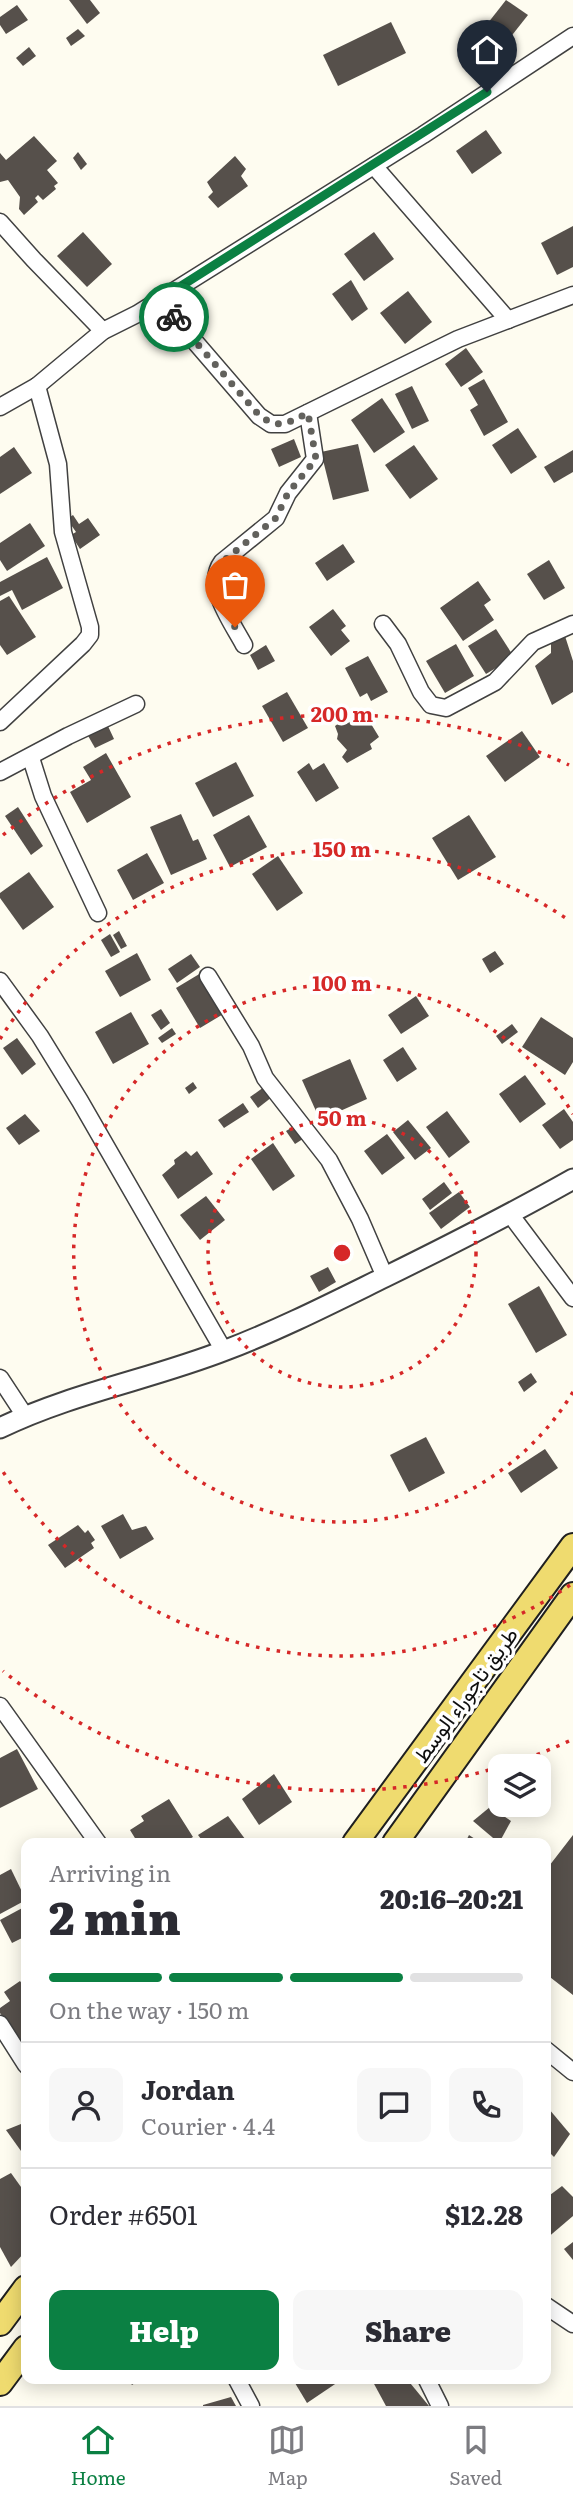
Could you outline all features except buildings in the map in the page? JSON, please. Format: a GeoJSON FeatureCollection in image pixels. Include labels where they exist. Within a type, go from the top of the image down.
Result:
{"type":"FeatureCollection","features":[{"type":"Feature","properties":{"kind":"main road","name":"طريق تاجوراء الوسط"},"geometry":{"type":"LineString","coordinates":[[359,1838],[573,1546]]}},
{"type":"Feature","properties":{"kind":"main road"},"geometry":{"type":"LineString","coordinates":[[399,1838],[573,1595]]}},
{"type":"Feature","properties":{"kind":"main road"},"geometry":{"type":"LineString","coordinates":[[0,2323],[21,2295]]}},
{"type":"Feature","properties":{"kind":"main road"},"geometry":{"type":"LineString","coordinates":[[0,2383],[21,2355]]}},
{"type":"Feature","properties":{"kind":"street"},"geometry":{"type":"LineString","coordinates":[[0,407],[37,386],[103,331],[159,300],[374,166],[573,36]]}},
{"type":"Feature","properties":{"kind":"street"},"geometry":{"type":"LineString","coordinates":[[374,166],[508,320]]}},
{"type":"Feature","properties":{"kind":"street"},"geometry":{"type":"LineString","coordinates":[[0,222],[103,331]]}},
{"type":"Feature","properties":{"kind":"street"},"geometry":{"type":"LineString","coordinates":[[159,300],[259,415],[271,424],[285,424],[458,339],[573,295]]}},
{"type":"Feature","properties":{"kind":"street"},"geometry":{"type":"LineString","coordinates":[[0,722],[90,635],[63,533],[58,464],[37,386]]}},
{"type":"Feature","properties":{"kind":"street"},"geometry":{"type":"LineString","coordinates":[[244,645],[216,590],[216,570],[222,562],[276,518],[288,493],[316,459],[308,413]]}},
{"type":"Feature","properties":{"kind":"street"},"geometry":{"type":"LineString","coordinates":[[383,624],[398,644],[421,692],[432,705],[446,708],[495,682],[533,642],[573,624]]}},
{"type":"Feature","properties":{"kind":"street"},"geometry":{"type":"LineString","coordinates":[[0,772],[136,704]]}},
{"type":"Feature","properties":{"kind":"street"},"geometry":{"type":"LineString","coordinates":[[31,758],[43,796],[99,913]]}},
{"type":"Feature","properties":{"kind":"street"},"geometry":{"type":"LineString","coordinates":[[208,976],[251,1046],[265,1078],[330,1160],[386,1277]]}},
{"type":"Feature","properties":{"kind":"street"},"geometry":{"type":"LineString","coordinates":[[0,981],[40,1036],[80,1101],[224,1351]]}},
{"type":"Feature","properties":{"kind":"street"},"geometry":{"type":"LineString","coordinates":[[0,1427],[25,1416],[163,1373],[302,1319],[510,1214],[573,1179]]}},
{"type":"Feature","properties":{"kind":"street"},"geometry":{"type":"LineString","coordinates":[[510,1214],[573,1298]]}},
{"type":"Feature","properties":{"kind":"street"},"geometry":{"type":"LineString","coordinates":[[0,1378],[25,1416]]}},
{"type":"Feature","properties":{"kind":"street"},"geometry":{"type":"LineString","coordinates":[[0,1706],[94,1838]]}},
{"type":"Feature","properties":{"kind":"street"},"geometry":{"type":"LineString","coordinates":[[0,2024],[21,2057]]}},
{"type":"Feature","properties":{"kind":"street"},"geometry":{"type":"LineString","coordinates":[[551,2054],[573,2072]]}},
{"type":"Feature","properties":{"kind":"street"},"geometry":{"type":"LineString","coordinates":[[551,2309],[573,2324]]}},
{"type":"Feature","properties":{"kind":"street"},"geometry":{"type":"LineString","coordinates":[[239,2384],[251,2406]]}},
{"type":"Feature","properties":{"kind":"street"},"geometry":{"type":"LineString","coordinates":[[429,2384],[440,2406]]}},
{"type":"Feature","properties":{"kind":"way so far"},"geometry":{"type":"LineString","coordinates":[[174,317],[259,415],[271,424],[285,424],[308,413],[316,459],[288,493],[276,518],[222,562],[216,570],[216,590],[235,627]]}},
{"type":"Feature","properties":{"kind":"route"},"geometry":{"type":"LineString","coordinates":[[174,317],[159,300],[487,92]]}}]}
